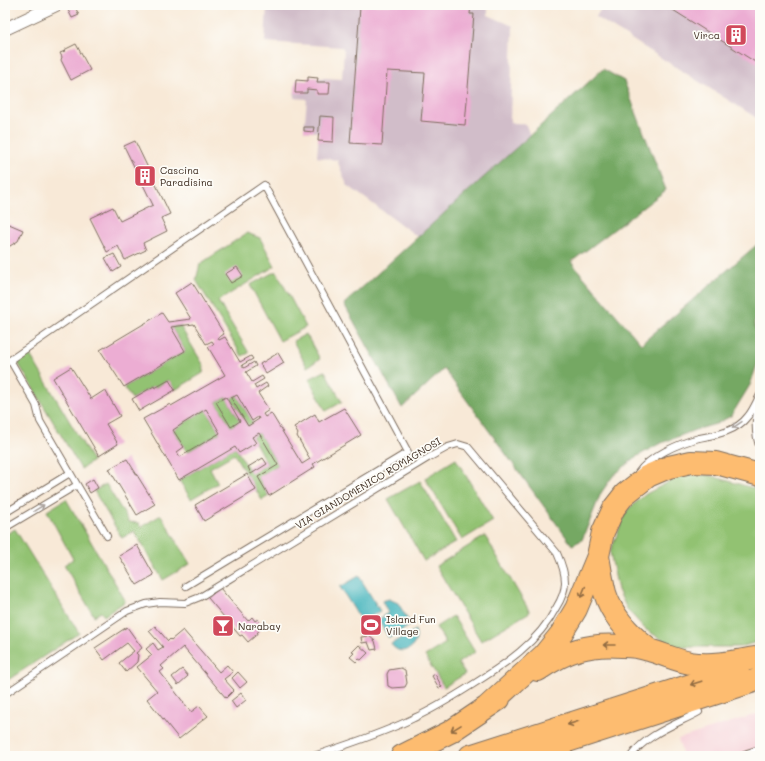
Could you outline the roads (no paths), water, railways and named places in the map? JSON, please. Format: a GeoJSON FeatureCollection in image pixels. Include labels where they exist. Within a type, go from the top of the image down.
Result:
{"type":"FeatureCollection","features":[{"type":"Feature","properties":{"kind":"highway"},"geometry":{"type":"LineString","coordinates":[[487,707],[544,655],[561,634],[576,608],[598,556],[603,532],[614,508],[625,494],[648,476],[669,466],[691,462],[716,463],[760,475]]}},
{"type":"Feature","properties":{"kind":"highway"},"geometry":{"type":"LineString","coordinates":[[598,556],[605,593],[613,611],[623,626],[648,649]]}},
{"type":"Feature","properties":{"kind":"highway"},"geometry":{"type":"LineString","coordinates":[[402,756],[423,747],[450,732],[550,662],[571,651],[594,645],[624,646],[648,649],[667,657],[691,663],[719,664],[760,657]]}},
{"type":"Feature","properties":{"kind":"highway"},"geometry":{"type":"LineString","coordinates":[[470,756],[760,662]]}},
{"type":"Feature","properties":{"kind":"highway"},"geometry":{"type":"LineString","coordinates":[[521,756],[760,679]]}},
{"type":"Feature","properties":{"kind":"highway"},"geometry":{"type":"LineString","coordinates":[[563,756],[760,693]]}},
{"type":"Feature","properties":{"kind":"highway"},"geometry":{"type":"LineString","coordinates":[[387,756],[423,747]]}},
{"type":"Feature","properties":{"kind":"street"},"geometry":{"type":"LineString","coordinates":[[5,29],[56,5]]}},
{"type":"Feature","properties":{"kind":"street"},"geometry":{"type":"LineString","coordinates":[[748,756],[760,752]]}},
{"type":"Feature","properties":{"kind":"lane"},"geometry":{"type":"LineString","coordinates":[[107,536],[40,421],[36,406],[10,360],[264,185],[408,452],[186,586]]}},
{"type":"Feature","properties":{"kind":"lane"},"geometry":{"type":"LineString","coordinates":[[760,394],[755,436],[760,448]]}},
{"type":"Feature","properties":{"kind":"lane"},"geometry":{"type":"LineString","coordinates":[[625,494],[642,467],[663,452],[680,444],[717,435],[735,427],[748,417],[760,394]]}},
{"type":"Feature","properties":{"kind":"lane","name":"VIA GIANDOMENICO ROMAGNOSI"},"geometry":{"type":"LineString","coordinates":[[5,694],[127,611],[146,604],[160,602],[184,604],[200,597],[428,458],[448,447],[458,444],[468,447],[557,553],[563,568],[565,582],[562,597],[552,616],[536,637],[501,667],[452,698],[414,719],[314,756]]}},
{"type":"Feature","properties":{"kind":"lane"},"geometry":{"type":"LineString","coordinates":[[5,513],[70,473]]}},
{"type":"Feature","properties":{"kind":"lane"},"geometry":{"type":"LineString","coordinates":[[5,528],[77,485]]}},
{"type":"Feature","properties":{"kind":"lane"},"geometry":{"type":"LineString","coordinates":[[631,756],[638,747],[650,737],[699,712]]}},
{"type":"Feature","properties":{"kind":"water"},"geometry":{"type":"Polygon","coordinates":[[[359,576],[380,611],[362,622],[340,587],[359,576]]]}},
{"type":"Feature","properties":{"kind":"water"},"geometry":{"type":"Polygon","coordinates":[[[389,599],[398,603],[411,625],[389,638],[378,620],[388,613],[382,601],[389,599]]]}},
{"type":"Feature","properties":{"kind":"water"},"geometry":{"type":"Polygon","coordinates":[[[415,630],[415,641],[413,646],[409,649],[400,651],[391,644],[415,630]]]}},
{"type":"Feature","properties":{"kind":"place","name":"Virca"},"geometry":{"type":"Point","coordinates":[736,35]}},
{"type":"Feature","properties":{"kind":"place","name":"Cascina Paradisina"},"geometry":{"type":"Point","coordinates":[145,176]}},
{"type":"Feature","properties":{"kind":"place","name":"Island Fun Village"},"geometry":{"type":"Point","coordinates":[371,625]}},
{"type":"Feature","properties":{"kind":"place","name":"Narabay"},"geometry":{"type":"Point","coordinates":[223,626]}}]}
